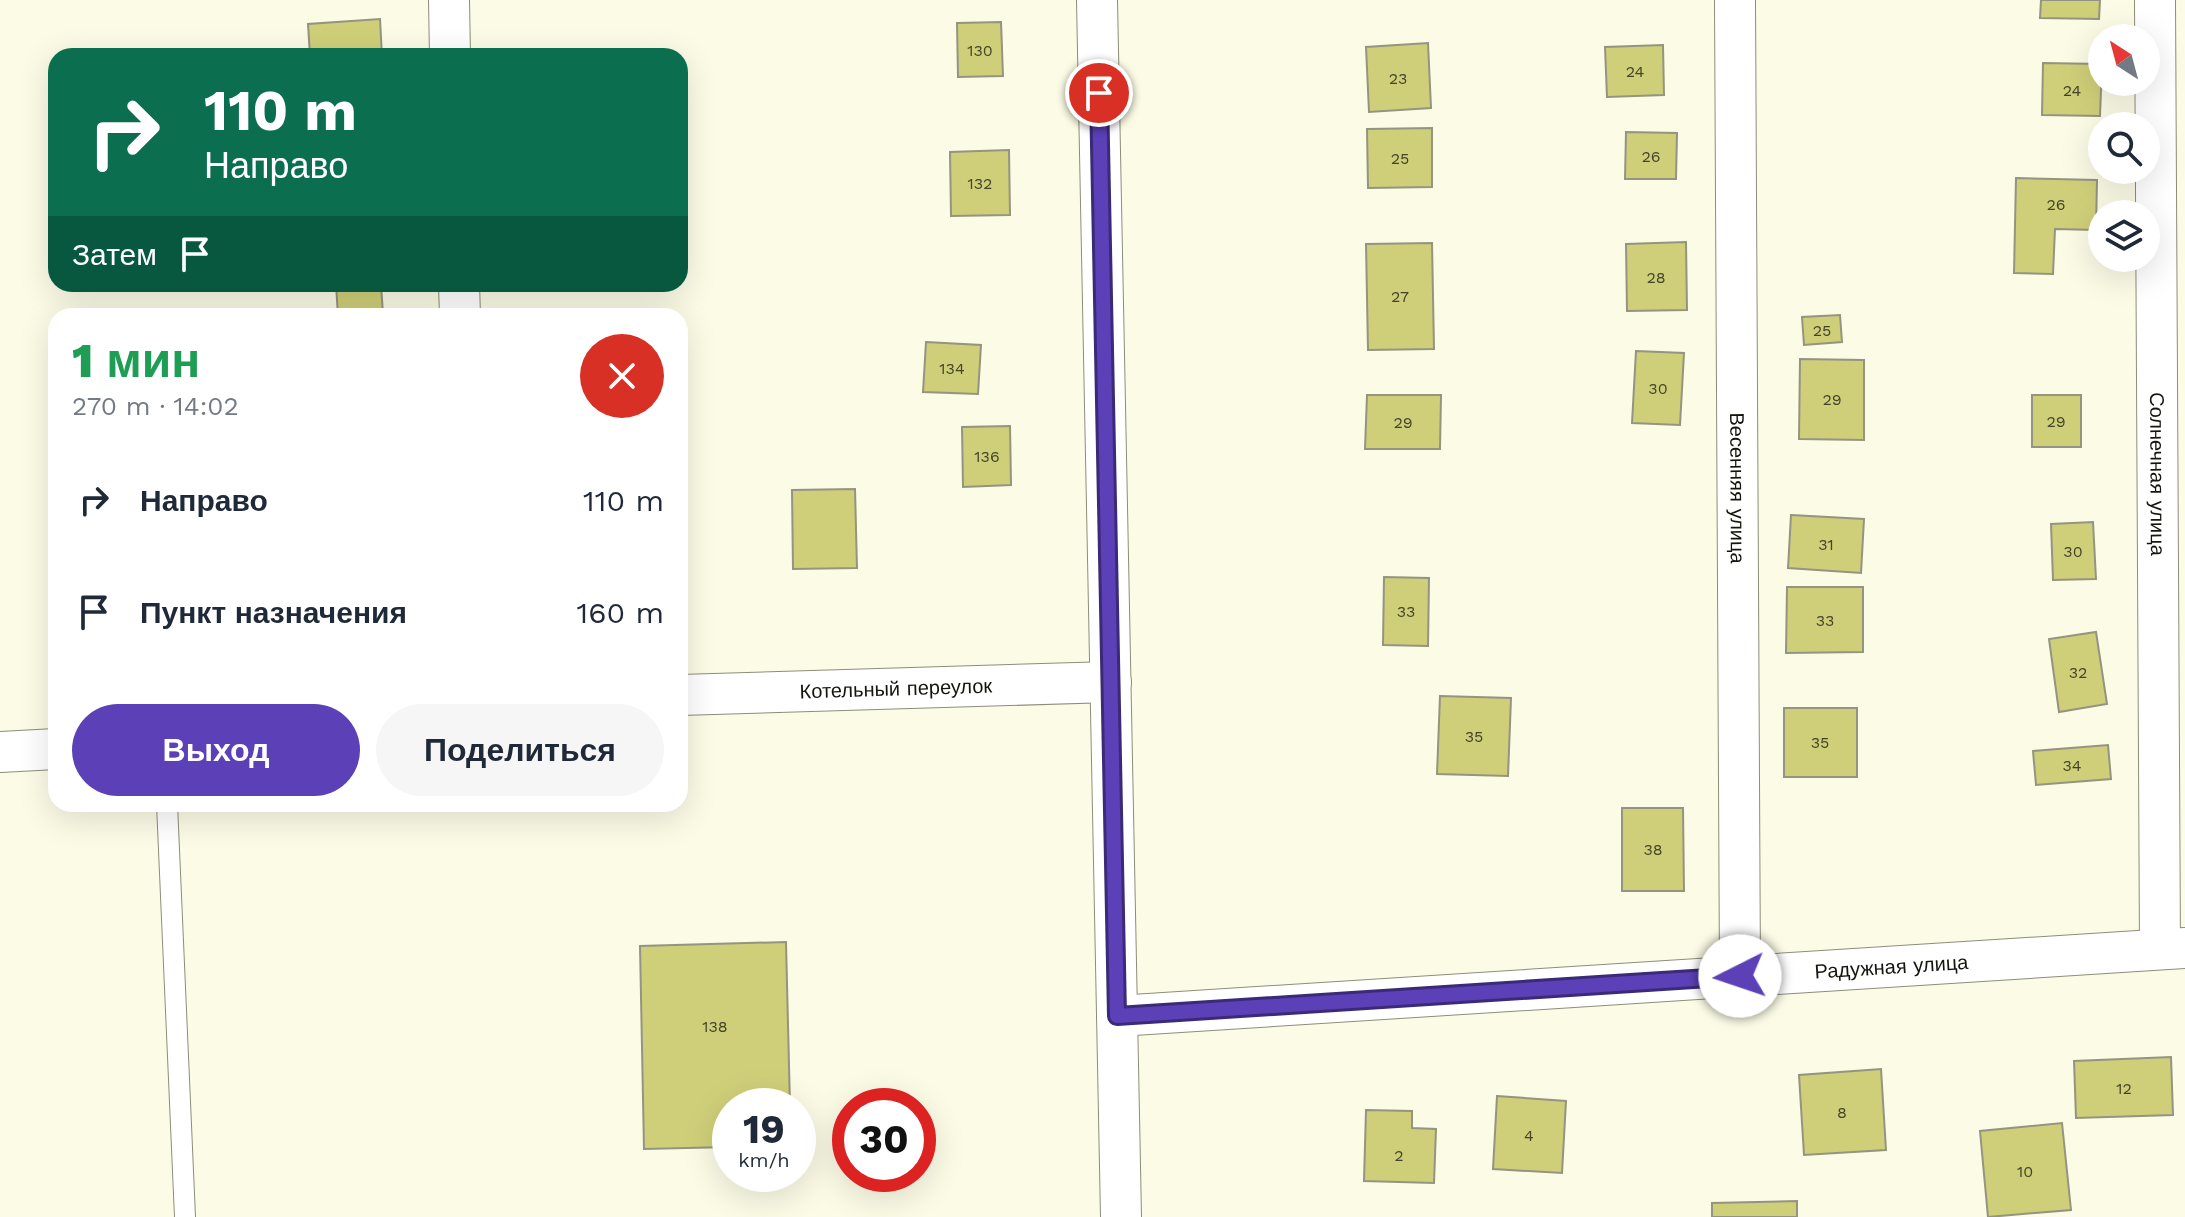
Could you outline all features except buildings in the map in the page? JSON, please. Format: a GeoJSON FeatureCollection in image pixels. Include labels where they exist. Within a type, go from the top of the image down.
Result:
{"type":"FeatureCollection","features":[{"type":"Feature","properties":{"kind":"street"},"geometry":{"type":"LineString","coordinates":[[449,0],[450,48]]}},
{"type":"Feature","properties":{"kind":"street"},"geometry":{"type":"LineString","coordinates":[[1097,0],[1121,1217]]}},
{"type":"Feature","properties":{"kind":"street","name":"Весенняя улица"},"geometry":{"type":"LineString","coordinates":[[1735,0],[1740,976]]}},
{"type":"Feature","properties":{"kind":"street","name":"Солнечная улица"},"geometry":{"type":"LineString","coordinates":[[2155,0],[2173,949]]}},
{"type":"Feature","properties":{"kind":"street","name":"Котельный переулок"},"geometry":{"type":"LineString","coordinates":[[688,695],[1111,682]]}},
{"type":"Feature","properties":{"kind":"street"},"geometry":{"type":"LineString","coordinates":[[0,752],[48,749]]}},
{"type":"Feature","properties":{"kind":"street","name":"Радужная улица"},"geometry":{"type":"LineString","coordinates":[[1117,1016],[2173,949]]}},
{"type":"Feature","properties":{"kind":"lane"},"geometry":{"type":"LineString","coordinates":[[167,812],[185,1217]]}},
{"type":"Feature","properties":{"kind":"route"},"geometry":{"type":"LineString","coordinates":[[1099,93],[1117,1016],[1740,976]]}}]}
